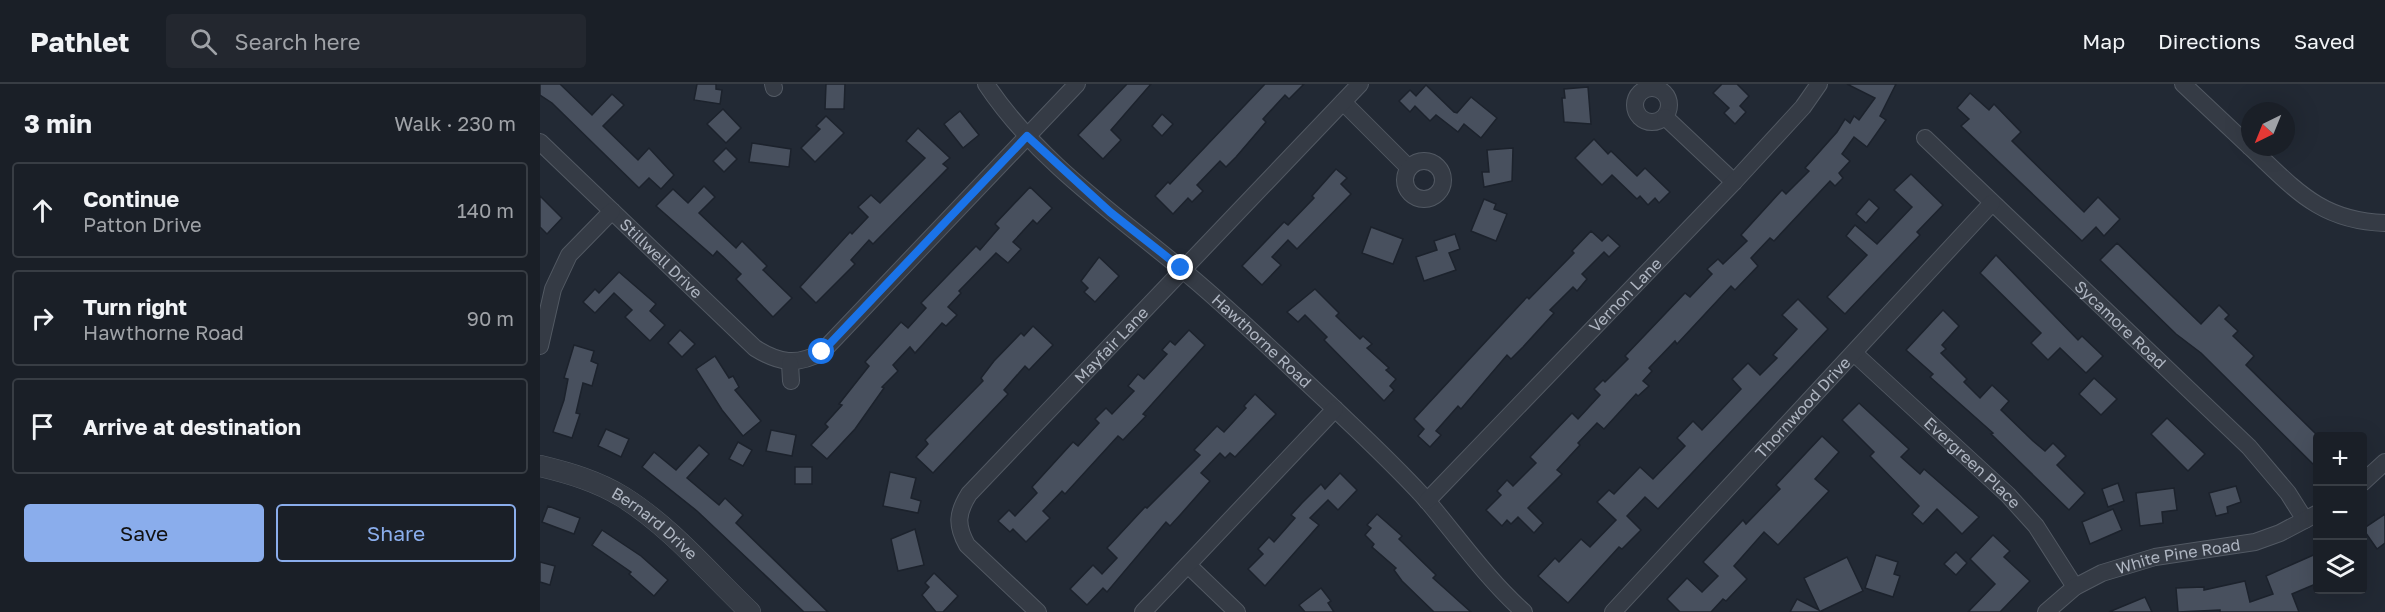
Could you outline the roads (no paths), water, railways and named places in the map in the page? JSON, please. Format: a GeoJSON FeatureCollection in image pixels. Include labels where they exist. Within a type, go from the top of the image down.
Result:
{"type":"FeatureCollection","features":[{"type":"Feature","properties":{"kind":"street","name":"Hawthorne Road"},"geometry":{"type":"LineString","coordinates":[[986,84],[1002,108],[1027,136],[1110,212],[1181,268],[1335,410],[1427,501],[1501,591],[1524,612]]}},
{"type":"Feature","properties":{"kind":"street"},"geometry":{"type":"LineString","coordinates":[[791,381],[790,363],[807,360],[822,352],[1077,84]]}},
{"type":"Feature","properties":{"kind":"street","name":"Mayfair Lane"},"geometry":{"type":"LineString","coordinates":[[1038,612],[967,544],[958,520],[960,508],[969,494],[1181,268],[1360,84]]}},
{"type":"Feature","properties":{"kind":"street","name":"Vernon Lane"},"geometry":{"type":"LineString","coordinates":[[1427,501],[1734,182],[1803,107],[1819,84]]}},
{"type":"Feature","properties":{"kind":"street"},"geometry":{"type":"LineString","coordinates":[[2183,84],[2241,139]]}},
{"type":"Feature","properties":{"kind":"street"},"geometry":{"type":"LineString","coordinates":[[1343,102],[1409,168]]}},
{"type":"Feature","properties":{"kind":"street"},"geometry":{"type":"LineString","coordinates":[[1665,117],[1734,182]]}},
{"type":"Feature","properties":{"kind":"street","name":"Sycamore Road"},"geometry":{"type":"LineString","coordinates":[[1925,138],[2249,447],[2311,517]]}},
{"type":"Feature","properties":{"kind":"street","name":"Stillwell Drive"},"geometry":{"type":"LineString","coordinates":[[540,142],[755,348],[772,359],[790,363]]}},
{"type":"Feature","properties":{"kind":"street"},"geometry":{"type":"LineString","coordinates":[[2260,156],[2302,195],[2326,211],[2347,219],[2385,223]]}},
{"type":"Feature","properties":{"kind":"street","name":"Thornwood Drive"},"geometry":{"type":"LineString","coordinates":[[1613,612],[1855,354],[1992,203]]}},
{"type":"Feature","properties":{"kind":"street"},"geometry":{"type":"LineString","coordinates":[[540,346],[553,289],[569,255],[612,211]]}},
{"type":"Feature","properties":{"kind":"street","name":"Evergreen Place"},"geometry":{"type":"LineString","coordinates":[[1855,354],[2008,495],[2036,526],[2075,587]]}},
{"type":"Feature","properties":{"kind":"street"},"geometry":{"type":"LineString","coordinates":[[1143,612],[1335,410]]}},
{"type":"Feature","properties":{"kind":"street"},"geometry":{"type":"LineString","coordinates":[[2367,478],[2385,462]]}},
{"type":"Feature","properties":{"kind":"street","name":"Bernard Drive"},"geometry":{"type":"LineString","coordinates":[[540,466],[578,475],[622,496],[663,527],[748,611]]}},
{"type":"Feature","properties":{"kind":"street","name":"White Pine Road"},"geometry":{"type":"LineString","coordinates":[[2046,612],[2075,587],[2129,564],[2155,557],[2255,542],[2311,517]]}},
{"type":"Feature","properties":{"kind":"street"},"geometry":{"type":"LineString","coordinates":[[1188,565],[1238,612]]}}]}
